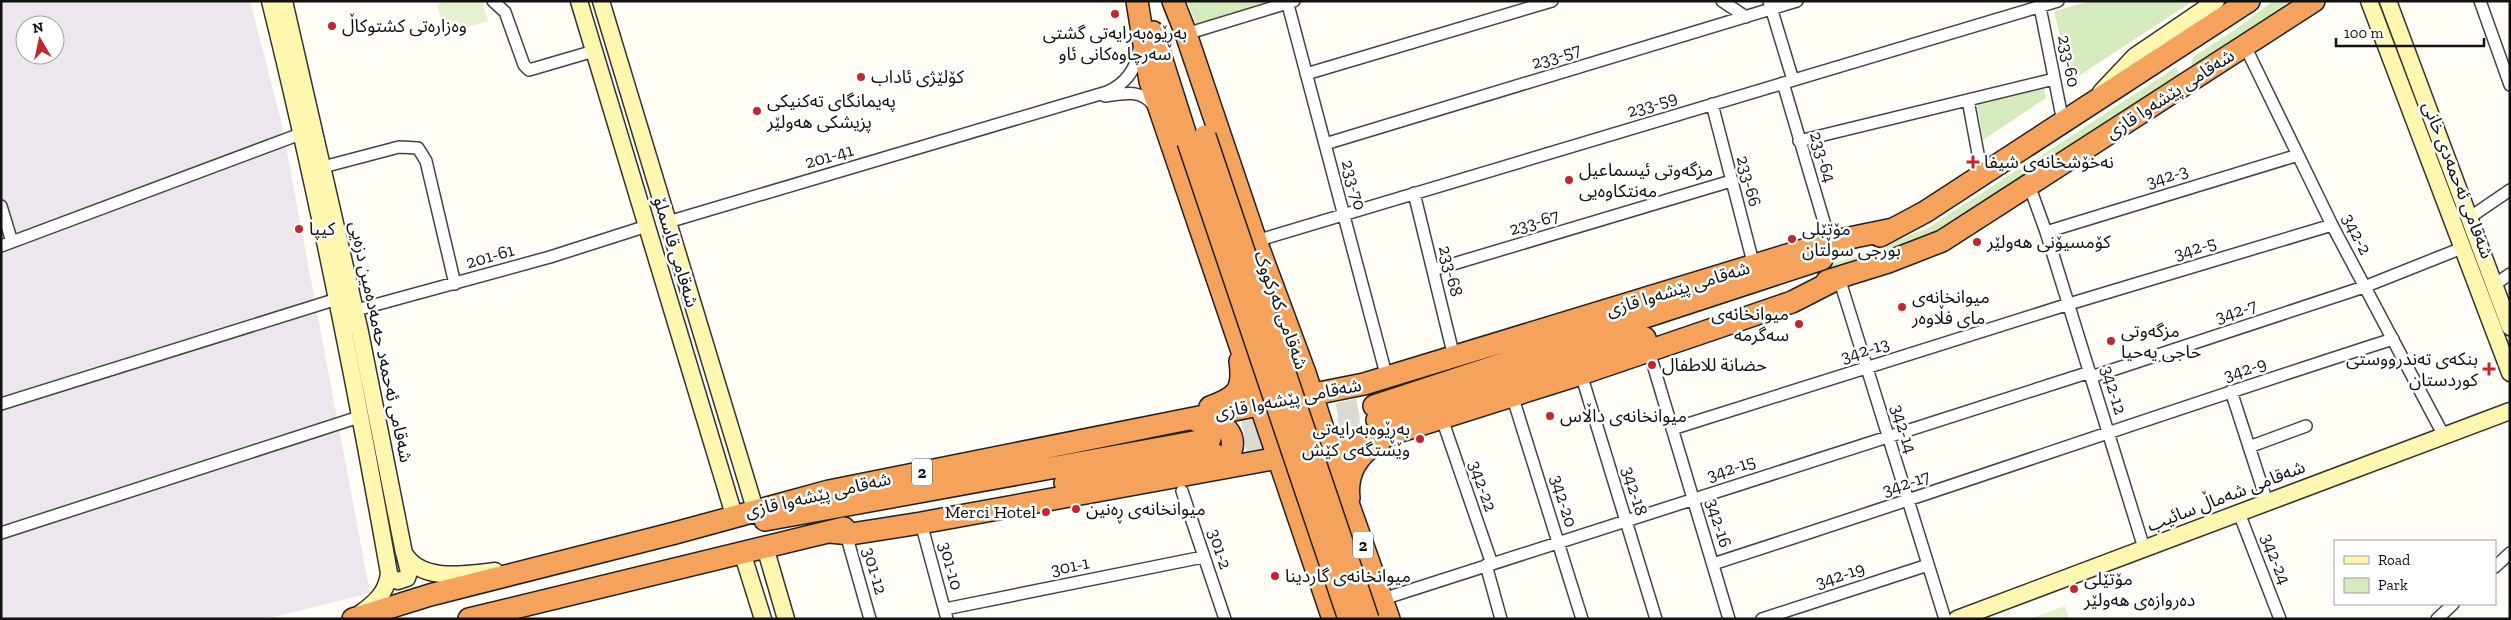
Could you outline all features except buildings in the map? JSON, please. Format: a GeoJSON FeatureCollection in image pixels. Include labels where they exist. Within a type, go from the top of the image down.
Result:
{"type":"FeatureCollection","features":[{"type":"Feature","properties":{"kind":"highway","name":"شەقامی کەرکووک"},"geometry":{"type":"LineString","coordinates":[[1137,1],[1197,139],[1368,619]]}},
{"type":"Feature","properties":{"kind":"highway","name":"شەقامی کەرکووک"},"geometry":{"type":"LineString","coordinates":[[1161,1],[1197,139],[1349,619]]}},
{"type":"Feature","properties":{"kind":"highway","name":"شەقامی کەرکووک"},"geometry":{"type":"LineString","coordinates":[[1173,1],[1186,34],[1256,241],[1305,373]]}},
{"type":"Feature","properties":{"kind":"highway","name":"شەقامی پێشەوا قازی"},"geometry":{"type":"LineString","coordinates":[[2249,1],[1925,212],[1860,246],[1376,413],[1839,278],[1942,241],[2314,1]]}},
{"type":"Feature","properties":{"kind":"highway","name":"شەقامی کەرکووک"},"geometry":{"type":"LineString","coordinates":[[1142,12],[1150,81],[1238,343],[1249,372],[1280,418]]}},
{"type":"Feature","properties":{"kind":"highway"},"geometry":{"type":"LineString","coordinates":[[2189,40],[2180,52],[2184,67],[2194,72],[2210,69]]}},
{"type":"Feature","properties":{"kind":"highway","name":"شەقامی پێشەوا قازی"},"geometry":{"type":"LineString","coordinates":[[1345,389],[1387,378],[1830,242],[1893,229]]}},
{"type":"Feature","properties":{"kind":"highway","name":"شەقامی پێشەوا قازی"},"geometry":{"type":"LineString","coordinates":[[675,532],[732,525],[859,503],[1212,455],[1247,465],[1279,455],[1324,446],[1366,442],[1581,374],[1792,302],[1839,278]]}},
{"type":"Feature","properties":{"kind":"highway"},"geometry":{"type":"LineString","coordinates":[[1228,312],[1242,341],[1258,350],[1267,350],[1279,343],[1285,331],[1285,318]]}},
{"type":"Feature","properties":{"kind":"highway"},"geometry":{"type":"LineString","coordinates":[[1172,421],[1227,401],[1235,395],[1242,378],[1238,343]]}},
{"type":"Feature","properties":{"kind":"highway"},"geometry":{"type":"LineString","coordinates":[[1408,430],[1382,434],[1373,433],[1366,424],[1361,406],[1361,397],[1367,391],[1449,358]]}},
{"type":"Feature","properties":{"kind":"highway"},"geometry":{"type":"LineString","coordinates":[[1305,373],[1316,386],[1327,390],[1345,389]]}},
{"type":"Feature","properties":{"kind":"highway"},"geometry":{"type":"LineString","coordinates":[[1305,373],[1310,400],[1324,446]]}},
{"type":"Feature","properties":{"kind":"highway"},"geometry":{"type":"LineString","coordinates":[[1280,418],[1310,400],[1345,389]]}},
{"type":"Feature","properties":{"kind":"highway","name":"شەقامی پێشەوا قازی"},"geometry":{"type":"LineString","coordinates":[[353,619],[430,595],[829,490],[1234,410],[1280,418],[1310,400]]}},
{"type":"Feature","properties":{"kind":"highway"},"geometry":{"type":"LineString","coordinates":[[1280,418],[1279,455],[1285,471],[1290,498],[1333,619]]}},
{"type":"Feature","properties":{"kind":"highway"},"geometry":{"type":"LineString","coordinates":[[1279,455],[1280,418]]}},
{"type":"Feature","properties":{"kind":"highway","name":"2"},"geometry":{"type":"LineString","coordinates":[[1280,418],[1324,446],[1337,472],[1386,609]]}},
{"type":"Feature","properties":{"kind":"highway"},"geometry":{"type":"LineString","coordinates":[[1172,421],[1216,422],[1224,426],[1232,440],[1231,454],[1222,464],[1181,484]]}},
{"type":"Feature","properties":{"kind":"highway"},"geometry":{"type":"LineString","coordinates":[[1349,506],[1350,478],[1359,458],[1366,450],[1408,430]]}},
{"type":"Feature","properties":{"kind":"highway","name":"شەقامی پێشەوا قازی"},"geometry":{"type":"LineString","coordinates":[[472,618],[742,552],[838,533],[921,523],[1181,484],[1212,455]]}},
{"type":"Feature","properties":{"kind":"highway","name":"شەقامی پێشەوا قازی"},"geometry":{"type":"LineString","coordinates":[[838,533],[874,520],[1212,455]]}},
{"type":"Feature","properties":{"kind":"highway"},"geometry":{"type":"LineString","coordinates":[[1212,455],[1260,473],[1273,480],[1290,498]]}},
{"type":"Feature","properties":{"kind":"highway"},"geometry":{"type":"LineString","coordinates":[[1308,548],[1304,535],[1304,522],[1312,509],[1321,504],[1331,502],[1341,505],[1353,518],[1357,528]]}},
{"type":"Feature","properties":{"kind":"main road","name":"شەقامی ئەحمەد حەمەدەمین دزەیی"},"geometry":{"type":"LineString","coordinates":[[270,1],[303,133],[344,308],[409,572],[406,578],[398,581],[392,579],[389,573],[360,417],[344,308],[323,167],[284,1]]}},
{"type":"Feature","properties":{"kind":"main road","name":"شەقامی قاسملۆ"},"geometry":{"type":"LineString","coordinates":[[579,1],[734,515]]}},
{"type":"Feature","properties":{"kind":"main road","name":"شەقامی قاسملۆ"},"geometry":{"type":"LineString","coordinates":[[601,1],[755,509]]}},
{"type":"Feature","properties":{"kind":"main road"},"geometry":{"type":"LineString","coordinates":[[2092,103],[2111,80],[2135,56],[2216,1]]}},
{"type":"Feature","properties":{"kind":"main road","name":"شەقامی ئەحمەدی خانی"},"geometry":{"type":"LineString","coordinates":[[2369,1],[2510,373]]}},
{"type":"Feature","properties":{"kind":"main road","name":"شەقامی ئەحمەدی خانی"},"geometry":{"type":"LineString","coordinates":[[2388,1],[2510,327]]}},
{"type":"Feature","properties":{"kind":"main road"},"geometry":{"type":"LineString","coordinates":[[607,94],[617,89],[628,88]]}},
{"type":"Feature","properties":{"kind":"main road","name":"شەقامی شەماڵ سائیب"},"geometry":{"type":"LineString","coordinates":[[1957,619],[2510,411]]}},
{"type":"Feature","properties":{"kind":"main road"},"geometry":{"type":"LineString","coordinates":[[706,423],[718,423],[727,416]]}},
{"type":"Feature","properties":{"kind":"main road"},"geometry":{"type":"LineString","coordinates":[[765,547],[786,619]]}},
{"type":"Feature","properties":{"kind":"main road"},"geometry":{"type":"LineString","coordinates":[[742,552],[763,619]]}},
{"type":"Feature","properties":{"kind":"main road"},"geometry":{"type":"LineString","coordinates":[[404,553],[413,566],[428,572],[465,574],[537,567]]}},
{"type":"Feature","properties":{"kind":"main road"},"geometry":{"type":"LineString","coordinates":[[353,619],[379,599],[388,583],[389,573]]}},
{"type":"Feature","properties":{"kind":"main road"},"geometry":{"type":"LineString","coordinates":[[757,601],[779,596]]}},
{"type":"Feature","properties":{"kind":"street"},"geometry":{"type":"LineString","coordinates":[[494,1],[505,12],[524,65],[529,70],[594,51]]}},
{"type":"Feature","properties":{"kind":"street"},"geometry":{"type":"LineString","coordinates":[[1306,74],[1552,1]]}},
{"type":"Feature","properties":{"kind":"street"},"geometry":{"type":"LineString","coordinates":[[1722,1],[1746,17]]}},
{"type":"Feature","properties":{"kind":"street","name":"233-57"},"geometry":{"type":"LineString","coordinates":[[1325,144],[1746,17],[1770,5],[1797,1]]}},
{"type":"Feature","properties":{"kind":"street"},"geometry":{"type":"LineString","coordinates":[[2016,1],[2020,13]]}},
{"type":"Feature","properties":{"kind":"street","name":"233-59"},"geometry":{"type":"LineString","coordinates":[[1256,241],[2058,1]]}},
{"type":"Feature","properties":{"kind":"street"},"geometry":{"type":"LineString","coordinates":[[2480,1],[2510,85]]}},
{"type":"Feature","properties":{"kind":"street"},"geometry":{"type":"LineString","coordinates":[[1186,34],[1290,2]]}},
{"type":"Feature","properties":{"kind":"street","name":"233-70"},"geometry":{"type":"LineString","coordinates":[[1290,2],[1306,74],[1387,378]]}},
{"type":"Feature","properties":{"kind":"street","name":"233-64"},"geometry":{"type":"LineString","coordinates":[[1770,5],[1788,81],[1799,141],[1830,242]]}},
{"type":"Feature","properties":{"kind":"street","name":"233-60"},"geometry":{"type":"LineString","coordinates":[[2040,7],[2063,122]]}},
{"type":"Feature","properties":{"kind":"street","name":"201-41"},"geometry":{"type":"LineString","coordinates":[[668,222],[1086,99],[1119,86],[1132,72],[1139,52],[1142,12]]}},
{"type":"Feature","properties":{"kind":"street","name":"342-2"},"geometry":{"type":"LineString","coordinates":[[2245,46],[2332,225],[2444,436]]}},
{"type":"Feature","properties":{"kind":"street"},"geometry":{"type":"LineString","coordinates":[[1799,141],[2054,79]]}},
{"type":"Feature","properties":{"kind":"street","name":"201-41"},"geometry":{"type":"LineString","coordinates":[[1086,99],[1122,94],[1140,94],[1151,102],[1164,122]]}},
{"type":"Feature","properties":{"kind":"street"},"geometry":{"type":"LineString","coordinates":[[1968,100],[1982,175]]}},
{"type":"Feature","properties":{"kind":"street","name":"233-66"},"geometry":{"type":"LineString","coordinates":[[1712,104],[1754,266]]}},
{"type":"Feature","properties":{"kind":"street"},"geometry":{"type":"LineString","coordinates":[[1,206],[7,244],[303,133]]}},
{"type":"Feature","properties":{"kind":"street"},"geometry":{"type":"LineString","coordinates":[[323,167],[399,147],[418,148],[426,161],[455,284]]}},
{"type":"Feature","properties":{"kind":"street","name":"342-3"},"geometry":{"type":"LineString","coordinates":[[2046,232],[2298,155]]}},
{"type":"Feature","properties":{"kind":"street","name":"233-67"},"geometry":{"type":"LineString","coordinates":[[1433,270],[1731,181]]}},
{"type":"Feature","properties":{"kind":"street","name":"342-12"},"geometry":{"type":"LineString","coordinates":[[2029,185],[2069,304],[2144,548]]}},
{"type":"Feature","properties":{"kind":"street"},"geometry":{"type":"LineString","coordinates":[[2469,218],[2510,190]]}},
{"type":"Feature","properties":{"kind":"street","name":"233-68"},"geometry":{"type":"LineString","coordinates":[[1414,193],[1433,270],[1449,358]]}},
{"type":"Feature","properties":{"kind":"street","name":"342-5"},"geometry":{"type":"LineString","coordinates":[[2069,304],[2332,225]]}},
{"type":"Feature","properties":{"kind":"street","name":"201-61"},"geometry":{"type":"LineString","coordinates":[[1,404],[344,308],[455,284],[647,226]]}},
{"type":"Feature","properties":{"kind":"street","name":"342-7"},"geometry":{"type":"LineString","coordinates":[[2091,374],[2364,287],[2462,248]]}},
{"type":"Feature","properties":{"kind":"street"},"geometry":{"type":"LineString","coordinates":[[2494,285],[2510,274]]}},
{"type":"Feature","properties":{"kind":"street","name":"342-14"},"geometry":{"type":"LineString","coordinates":[[1839,278],[1945,619]]}},
{"type":"Feature","properties":{"kind":"street","name":"342-13"},"geometry":{"type":"LineString","coordinates":[[1672,428],[2069,304]]}},
{"type":"Feature","properties":{"kind":"street","name":"342-9"},"geometry":{"type":"LineString","coordinates":[[2109,434],[2231,391],[2392,339]]}},
{"type":"Feature","properties":{"kind":"street","name":"342-16"},"geometry":{"type":"LineString","coordinates":[[1649,351],[1729,619]]}},
{"type":"Feature","properties":{"kind":"street","name":"342-18"},"geometry":{"type":"LineString","coordinates":[[1581,374],[1656,619]]}},
{"type":"Feature","properties":{"kind":"street","name":"342-15"},"geometry":{"type":"LineString","coordinates":[[1386,609],[1489,565],[1558,542],[1888,436],[2091,374]]}},
{"type":"Feature","properties":{"kind":"street"},"geometry":{"type":"LineString","coordinates":[[2231,391],[2267,502]]}},
{"type":"Feature","properties":{"kind":"street","name":"342-20"},"geometry":{"type":"LineString","coordinates":[[1512,395],[1582,619]]}},
{"type":"Feature","properties":{"kind":"street"},"geometry":{"type":"LineString","coordinates":[[1,534],[360,417]]}},
{"type":"Feature","properties":{"kind":"street","name":"342-22"},"geometry":{"type":"LineString","coordinates":[[1442,419],[1489,565],[1501,619]]}},
{"type":"Feature","properties":{"kind":"street"},"geometry":{"type":"LineString","coordinates":[[2249,447],[2306,426]]}},
{"type":"Feature","properties":{"kind":"street","name":"342-17"},"geometry":{"type":"LineString","coordinates":[[1713,564],[2109,434]]}},
{"type":"Feature","properties":{"kind":"street","name":"301-2"},"geometry":{"type":"LineString","coordinates":[[1181,484],[1203,557],[1225,619]]}},
{"type":"Feature","properties":{"kind":"street","name":"342-24"},"geometry":{"type":"LineString","coordinates":[[2239,512],[2280,619]]}},
{"type":"Feature","properties":{"kind":"street","name":"301-10"},"geometry":{"type":"LineString","coordinates":[[921,523],[946,614]]}},
{"type":"Feature","properties":{"kind":"street","name":"301-12"},"geometry":{"type":"LineString","coordinates":[[838,533],[870,619]]}},
{"type":"Feature","properties":{"kind":"street"},"geometry":{"type":"LineString","coordinates":[[2496,566],[2510,553]]}},
{"type":"Feature","properties":{"kind":"street","name":"301-1"},"geometry":{"type":"LineString","coordinates":[[946,614],[1203,557]]}},
{"type":"Feature","properties":{"kind":"street","name":"342-19"},"geometry":{"type":"LineString","coordinates":[[1762,619],[1928,565]]}},
{"type":"Feature","properties":{"kind":"street"},"geometry":{"type":"LineString","coordinates":[[2437,619],[2453,605]]}},
{"type":"Feature","properties":{"kind":"shaded area"},"geometry":{"type":"Polygon","coordinates":[[[1,1],[250,1],[281,121],[370,593],[266,619],[1,619],[1,1]]]}},
{"type":"Feature","properties":{"kind":"green space"},"geometry":{"type":"Polygon","coordinates":[[[448,1],[482,1],[488,21],[445,34],[437,4],[448,1]]]}},
{"type":"Feature","properties":{"kind":"green space"},"geometry":{"type":"Polygon","coordinates":[[[1187,1],[1269,1],[1197,26],[1187,1]]]}},
{"type":"Feature","properties":{"kind":"green space"},"geometry":{"type":"Polygon","coordinates":[[[2091,1],[2193,1],[2071,81],[2054,11],[2091,1]]]}},
{"type":"Feature","properties":{"kind":"green space"},"geometry":{"type":"Polygon","coordinates":[[[2273,1],[2296,1],[2195,66],[2191,64],[2193,57],[2236,29],[2273,1]]]}},
{"type":"Feature","properties":{"kind":"green space"},"geometry":{"type":"Polygon","coordinates":[[[2176,67],[2181,75],[2032,171],[2027,165],[2176,67]]]}},
{"type":"Feature","properties":{"kind":"green space"},"geometry":{"type":"Polygon","coordinates":[[[2043,84],[2046,98],[1983,140],[1976,99],[2043,84]]]}},
{"type":"Feature","properties":{"kind":"green space"},"geometry":{"type":"Polygon","coordinates":[[[2020,168],[2025,175],[1944,229],[1906,244],[1786,282],[1785,280],[1863,254],[1928,228],[2020,168]]]}},
{"type":"Feature","properties":{"kind":"green space"},"geometry":{"type":"Polygon","coordinates":[[[2065,606],[2069,619],[2029,619],[2065,606]]]}},
{"type":"Feature","properties":{"kind":"tunnel"},"geometry":{"type":"LineString","coordinates":[[1212,438],[1374,406]]}},
{"type":"Feature","properties":{"kind":"tunnel"},"geometry":{"type":"LineString","coordinates":[[1214,454],[1375,420]]}},
{"type":"Feature","properties":{"kind":"place","name":"بەڕێوەبەرایەتی گشتی سەرچاوەکانی ئاو"},"geometry":{"type":"Point","coordinates":[1115,14]}},
{"type":"Feature","properties":{"kind":"place","name":"وەزارەتی کشتوکاڵ"},"geometry":{"type":"Point","coordinates":[332,26]}},
{"type":"Feature","properties":{"kind":"place","name":"کۆلێژی ئاداب"},"geometry":{"type":"Point","coordinates":[861,77]}},
{"type":"Feature","properties":{"kind":"place","name":"پەیمانگای تەکنیکی پزیشکی هەولێر"},"geometry":{"type":"Point","coordinates":[757,111]}},
{"type":"Feature","properties":{"kind":"place","name":"نەخۆشخانەی شیفا"},"geometry":{"type":"Point","coordinates":[1973,162]}},
{"type":"Feature","properties":{"kind":"place","name":"مزگەوتی ئیسماعیل مەنتکاوەیی"},"geometry":{"type":"Point","coordinates":[1569,180]}},
{"type":"Feature","properties":{"kind":"place","name":"كيپا"},"geometry":{"type":"Point","coordinates":[299,229]}},
{"type":"Feature","properties":{"kind":"place","name":"مۆتێلی بورجی سوڵتان"},"geometry":{"type":"Point","coordinates":[1792,239]}},
{"type":"Feature","properties":{"kind":"place","name":"کۆمسیۆنی هەولێر"},"geometry":{"type":"Point","coordinates":[1977,242]}},
{"type":"Feature","properties":{"kind":"place","name":"میوانخانەی مای فڵاوەر"},"geometry":{"type":"Point","coordinates":[1902,307]}},
{"type":"Feature","properties":{"kind":"place","name":"میوانخانەی سەگرمە"},"geometry":{"type":"Point","coordinates":[1799,324]}},
{"type":"Feature","properties":{"kind":"place","name":"مزگەوتی حاجی یەحیا"},"geometry":{"type":"Point","coordinates":[2111,341]}},
{"type":"Feature","properties":{"kind":"place","name":"حضانة للاطفال"},"geometry":{"type":"Point","coordinates":[1652,365]}},
{"type":"Feature","properties":{"kind":"place","name":"بنکەی تەندرووستی کوردستان"},"geometry":{"type":"Point","coordinates":[2489,369]}},
{"type":"Feature","properties":{"kind":"place","name":"میوانخانەی داڵاس"},"geometry":{"type":"Point","coordinates":[1550,416]}},
{"type":"Feature","properties":{"kind":"place","name":"بەڕێوەبەرایەتی وێستگەی کێش"},"geometry":{"type":"Point","coordinates":[1420,439]}},
{"type":"Feature","properties":{"kind":"place","name":"میوانخانەی ڕەنین"},"geometry":{"type":"Point","coordinates":[1076,509]}},
{"type":"Feature","properties":{"kind":"place","name":"Merci Hotel"},"geometry":{"type":"Point","coordinates":[1046,512]}},
{"type":"Feature","properties":{"kind":"place","name":"میوانخانەی گاردینا"},"geometry":{"type":"Point","coordinates":[1275,576]}},
{"type":"Feature","properties":{"kind":"place","name":"مۆتێلی دەروازەی هەولێر"},"geometry":{"type":"Point","coordinates":[2074,589]}}]}
